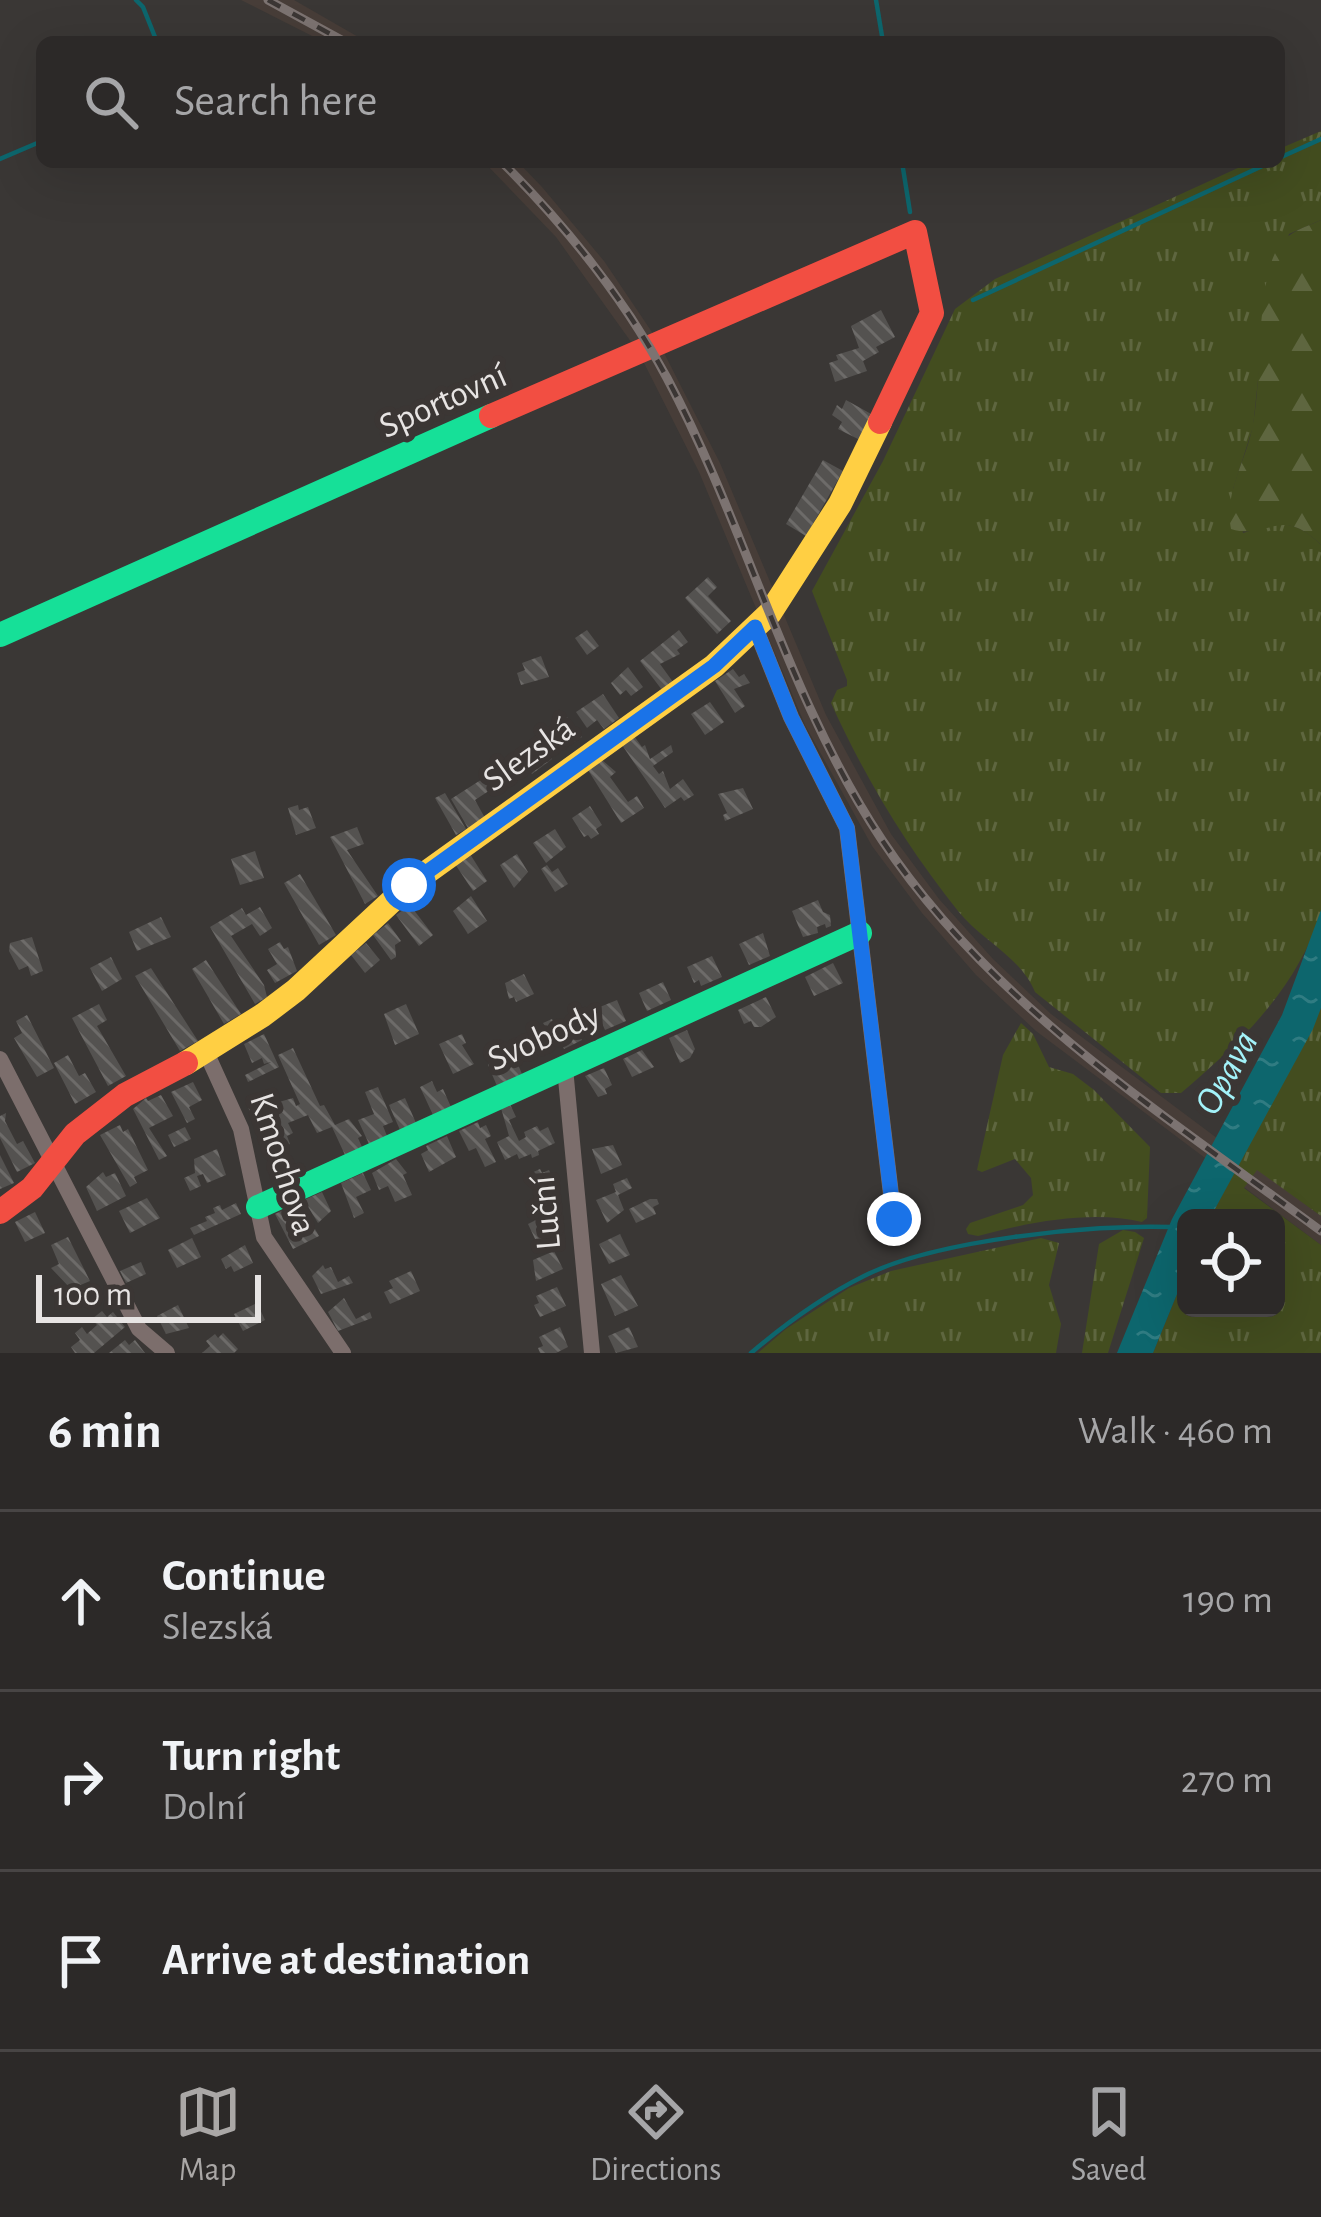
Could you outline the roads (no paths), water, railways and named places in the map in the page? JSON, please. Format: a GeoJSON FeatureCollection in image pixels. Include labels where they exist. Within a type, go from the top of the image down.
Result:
{"type":"FeatureCollection","features":[{"type":"Feature","properties":{"kind":"street","name":"Slezská"},"geometry":{"type":"LineString","coordinates":[[0,1213],[32,1188],[75,1134],[124,1095],[206,1052],[296,990],[424,873],[714,666],[770,613],[840,504],[932,313],[915,232]]}},
{"type":"Feature","properties":{"kind":"street","name":"Sportovní"},"geometry":{"type":"LineString","coordinates":[[0,635],[915,232]]}},
{"type":"Feature","properties":{"kind":"street"},"geometry":{"type":"LineString","coordinates":[[755,627],[791,717],[847,828],[894,1219]]}},
{"type":"Feature","properties":{"kind":"street","name":"Svobody"},"geometry":{"type":"LineString","coordinates":[[258,1207],[860,933]]}},
{"type":"Feature","properties":{"kind":"street","name":"Kmochova"},"geometry":{"type":"LineString","coordinates":[[206,1052],[241,1129],[264,1237],[344,1353]]}},
{"type":"Feature","properties":{"kind":"street"},"geometry":{"type":"LineString","coordinates":[[0,1059],[139,1329],[167,1353]]}},
{"type":"Feature","properties":{"kind":"street","name":"Luční"},"geometry":{"type":"LineString","coordinates":[[565,1068],[592,1353]]}},
{"type":"Feature","properties":{"kind":"water"},"geometry":{"type":"Polygon","coordinates":[[[1321,910],[1321,1008],[1313,1029],[1215,1209],[1177,1209],[1282,1015],[1321,910]]]}},
{"type":"Feature","properties":{"kind":"water"},"geometry":{"type":"Polygon","coordinates":[[[1177,1210],[1177,1294],[1153,1353],[1117,1353],[1177,1210]]]}},
{"type":"Feature","properties":{"kind":"waterway"},"geometry":{"type":"LineString","coordinates":[[136,0],[155,36]]}},
{"type":"Feature","properties":{"kind":"waterway"},"geometry":{"type":"LineString","coordinates":[[876,0],[882,36]]}},
{"type":"Feature","properties":{"kind":"waterway"},"geometry":{"type":"LineString","coordinates":[[1285,155],[1321,139]]}},
{"type":"Feature","properties":{"kind":"waterway"},"geometry":{"type":"LineString","coordinates":[[0,159],[36,144]]}},
{"type":"Feature","properties":{"kind":"waterway"},"geometry":{"type":"LineString","coordinates":[[903,168],[910,212]]}},
{"type":"Feature","properties":{"kind":"waterway"},"geometry":{"type":"LineString","coordinates":[[973,300],[1258,168]]}},
{"type":"Feature","properties":{"kind":"waterway"},"geometry":{"type":"LineString","coordinates":[[751,1353],[820,1302],[894,1263],[1014,1237],[1171,1227]]}},
{"type":"Feature","properties":{"kind":"railway"},"geometry":{"type":"LineString","coordinates":[[268,0],[334,36]]}},
{"type":"Feature","properties":{"kind":"railway"},"geometry":{"type":"LineString","coordinates":[[508,168],[592,264],[650,348],[721,493],[820,729],[882,840],[926,900],[975,955],[1084,1054],[1321,1231]]}},
{"type":"Feature","properties":{"kind":"water label","name":"Opava"},"geometry":{"type":"Point","coordinates":[1227,1073]}}]}
